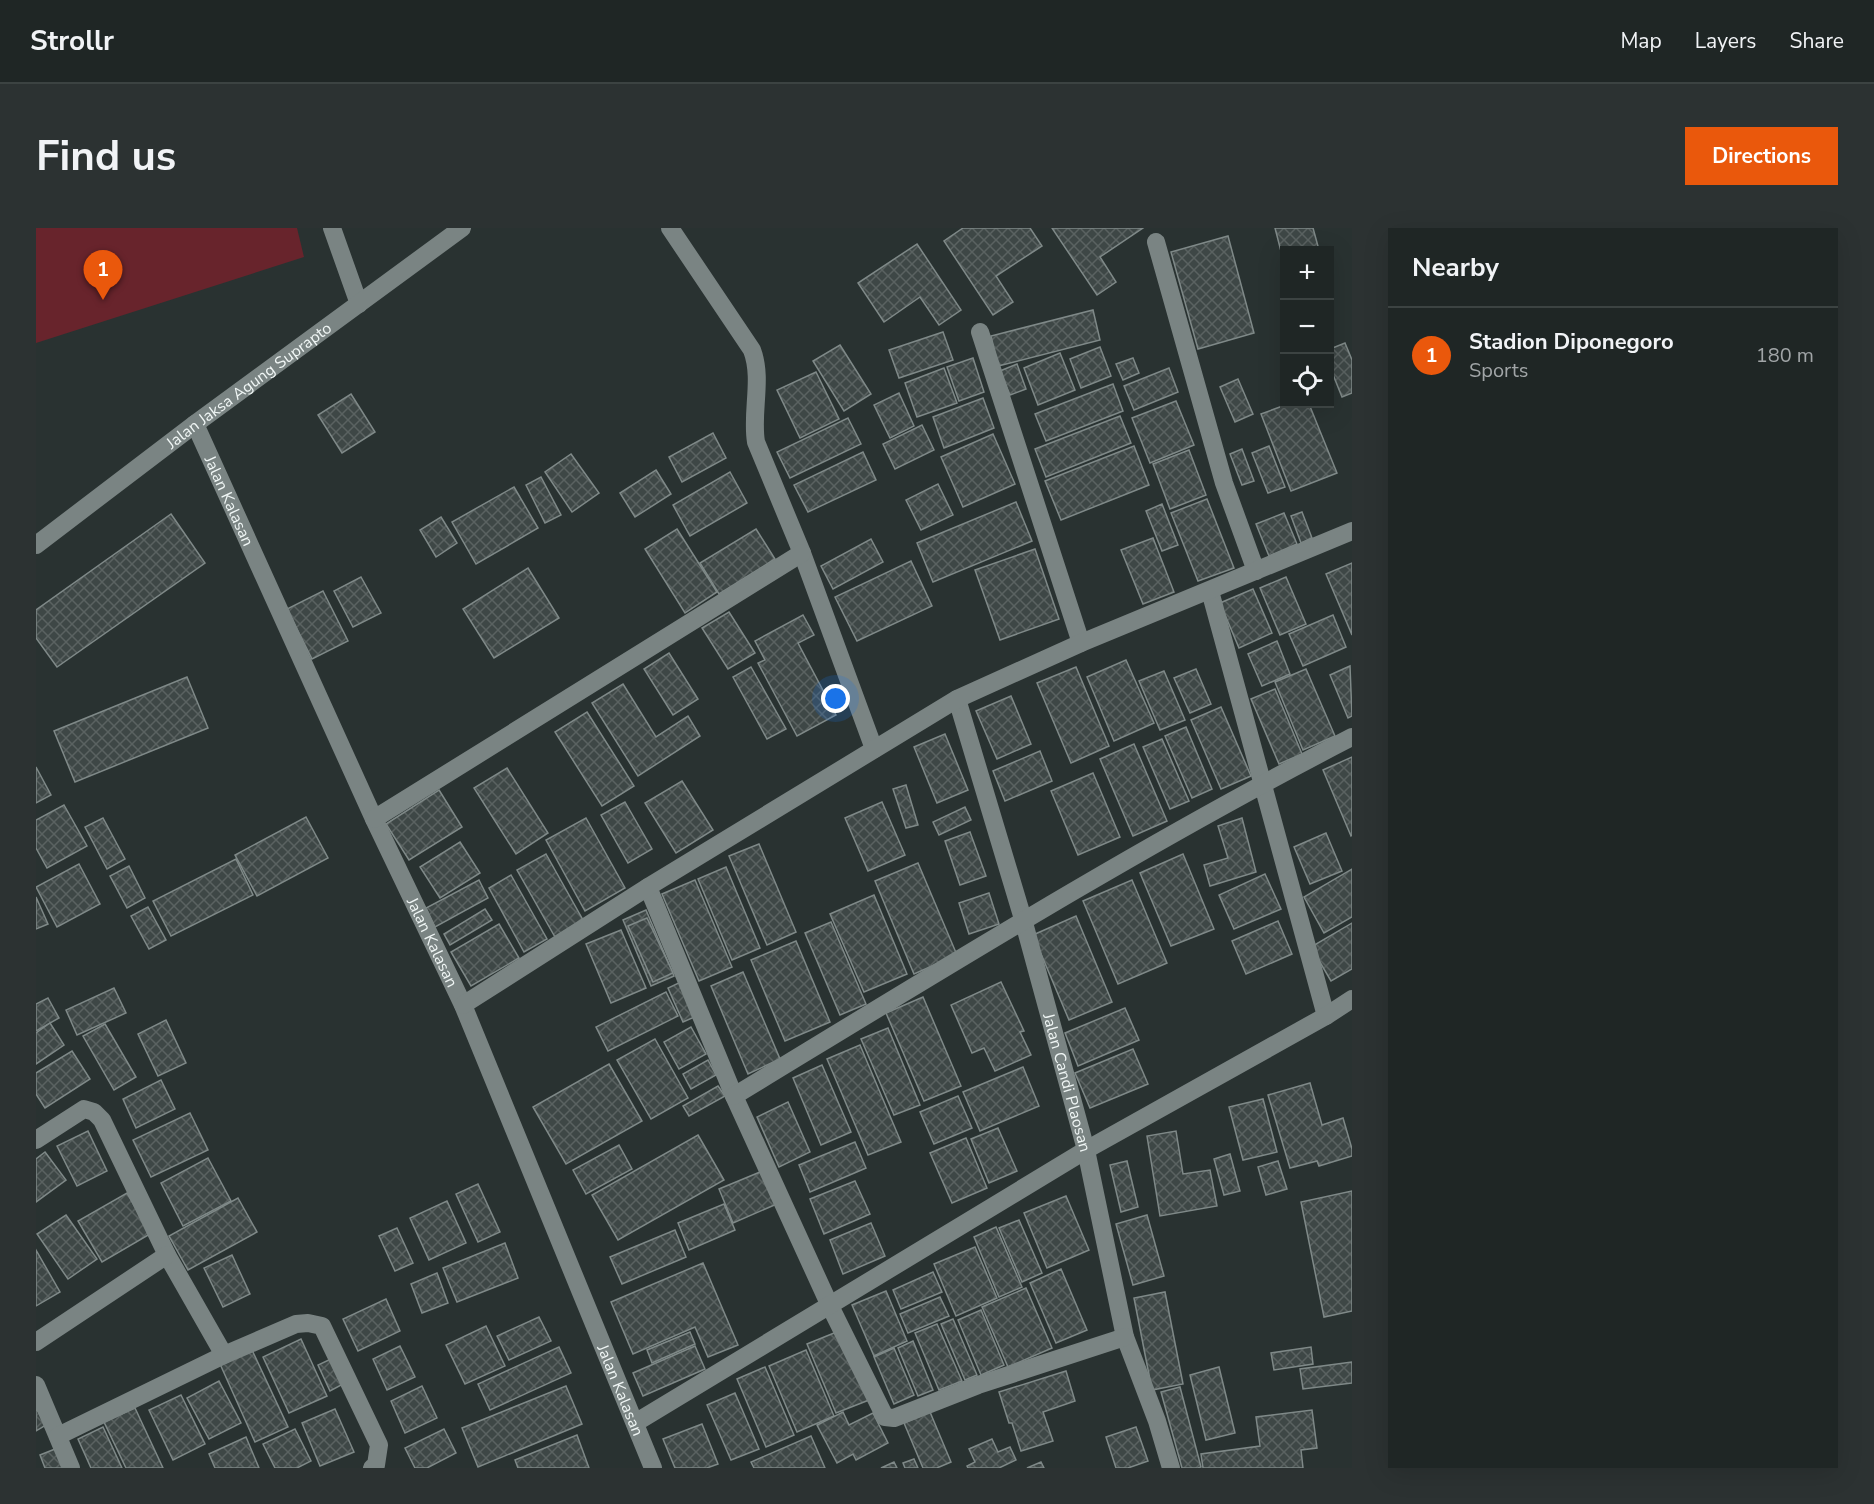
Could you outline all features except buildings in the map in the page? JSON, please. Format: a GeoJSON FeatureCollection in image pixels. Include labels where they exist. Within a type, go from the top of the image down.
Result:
{"type":"FeatureCollection","features":[{"type":"Feature","properties":{"kind":"street"},"geometry":{"type":"LineString","coordinates":[[332,228],[359,304]]}},
{"type":"Feature","properties":{"kind":"street","name":"Jalan Jaksa Agung Suprapto"},"geometry":{"type":"LineString","coordinates":[[36,545],[195,424],[462,228]]}},
{"type":"Feature","properties":{"kind":"street"},"geometry":{"type":"LineString","coordinates":[[670,228],[752,350],[757,369],[754,429],[756,442],[802,553],[874,749]]}},
{"type":"Feature","properties":{"kind":"street"},"geometry":{"type":"LineString","coordinates":[[1156,242],[1224,483],[1256,571]]}},
{"type":"Feature","properties":{"kind":"street"},"geometry":{"type":"LineString","coordinates":[[980,332],[1081,643]]}},
{"type":"Feature","properties":{"kind":"street","name":"Jalan Kalasan"},"geometry":{"type":"LineString","coordinates":[[195,424],[374,819],[463,1005],[653,1468]]}},
{"type":"Feature","properties":{"kind":"street"},"geometry":{"type":"LineString","coordinates":[[463,1005],[648,887],[957,699],[1081,643],[1352,531]]}},
{"type":"Feature","properties":{"kind":"street"},"geometry":{"type":"LineString","coordinates":[[374,819],[802,553]]}},
{"type":"Feature","properties":{"kind":"street"},"geometry":{"type":"LineString","coordinates":[[1210,591],[1264,782],[1326,1017]]}},
{"type":"Feature","properties":{"kind":"street","name":"Jalan Candi Plaosan"},"geometry":{"type":"LineString","coordinates":[[957,699],[1023,919],[1086,1150],[1125,1337],[1157,1421],[1171,1468]]}},
{"type":"Feature","properties":{"kind":"street"},"geometry":{"type":"LineString","coordinates":[[734,1096],[1023,919],[1264,782],[1352,737]]}},
{"type":"Feature","properties":{"kind":"street"},"geometry":{"type":"LineString","coordinates":[[648,887],[734,1096],[830,1306],[885,1417],[894,1418],[978,1385],[1125,1337]]}},
{"type":"Feature","properties":{"kind":"street"},"geometry":{"type":"LineString","coordinates":[[635,1423],[1086,1150],[1326,1017],[1352,999]]}},
{"type":"Feature","properties":{"kind":"street"},"geometry":{"type":"LineString","coordinates":[[36,1140],[84,1110],[94,1112],[102,1119],[167,1256],[224,1355]]}},
{"type":"Feature","properties":{"kind":"street"},"geometry":{"type":"LineString","coordinates":[[36,1342],[167,1256]]}},
{"type":"Feature","properties":{"kind":"street"},"geometry":{"type":"LineString","coordinates":[[58,1436],[224,1355],[296,1324],[308,1323],[322,1326],[379,1445],[376,1465],[372,1468]]}},
{"type":"Feature","properties":{"kind":"street"},"geometry":{"type":"LineString","coordinates":[[36,1385],[71,1468]]}},
{"type":"Feature","properties":{"kind":"shaded area"},"geometry":{"type":"Polygon","coordinates":[[[36,228],[297,228],[304,257],[36,343],[36,228]]]}},
{"type":"Feature","properties":{"kind":"place","name":"Stadion Diponegoro"},"geometry":{"type":"Point","coordinates":[103,300]}}]}
